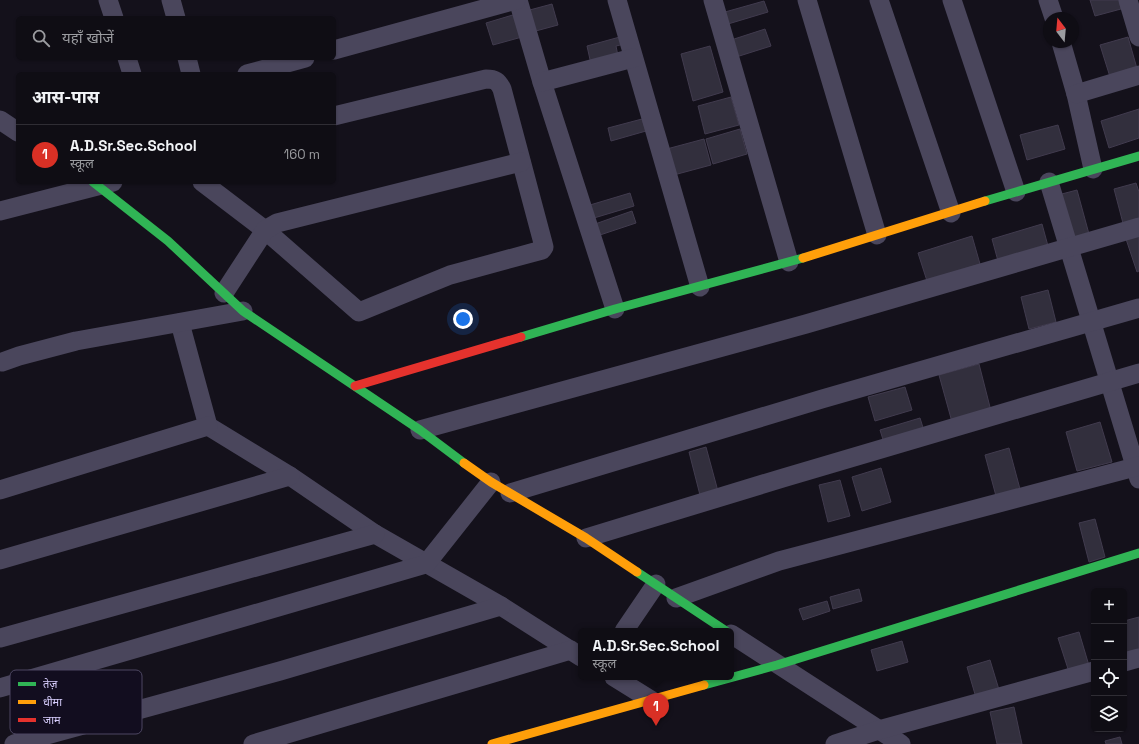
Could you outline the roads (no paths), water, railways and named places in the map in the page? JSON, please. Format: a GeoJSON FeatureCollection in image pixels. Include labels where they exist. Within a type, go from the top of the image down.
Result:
{"type":"FeatureCollection","features":[{"type":"Feature","properties":{"kind":"street"},"geometry":{"type":"LineString","coordinates":[[108,0],[113,16]]}},
{"type":"Feature","properties":{"kind":"street"},"geometry":{"type":"LineString","coordinates":[[171,0],[175,16]]}},
{"type":"Feature","properties":{"kind":"street"},"geometry":{"type":"LineString","coordinates":[[336,49],[517,0],[615,309]]}},
{"type":"Feature","properties":{"kind":"street"},"geometry":{"type":"LineString","coordinates":[[617,0],[700,287]]}},
{"type":"Feature","properties":{"kind":"street"},"geometry":{"type":"LineString","coordinates":[[713,0],[789,262]]}},
{"type":"Feature","properties":{"kind":"street"},"geometry":{"type":"LineString","coordinates":[[807,0],[877,235]]}},
{"type":"Feature","properties":{"kind":"street"},"geometry":{"type":"LineString","coordinates":[[879,0],[951,213]]}},
{"type":"Feature","properties":{"kind":"street"},"geometry":{"type":"LineString","coordinates":[[952,0],[1016,192]]}},
{"type":"Feature","properties":{"kind":"street"},"geometry":{"type":"LineString","coordinates":[[1048,0],[1052,12]]}},
{"type":"Feature","properties":{"kind":"street"},"geometry":{"type":"LineString","coordinates":[[1128,0],[1139,37]]}},
{"type":"Feature","properties":{"kind":"street"},"geometry":{"type":"LineString","coordinates":[[1063,48],[1076,94],[1093,169]]}},
{"type":"Feature","properties":{"kind":"street"},"geometry":{"type":"LineString","coordinates":[[542,82],[633,58]]}},
{"type":"Feature","properties":{"kind":"street"},"geometry":{"type":"LineString","coordinates":[[128,60],[131,72]]}},
{"type":"Feature","properties":{"kind":"street"},"geometry":{"type":"LineString","coordinates":[[188,60],[190,72]]}},
{"type":"Feature","properties":{"kind":"street"},"geometry":{"type":"LineString","coordinates":[[258,72],[300,64]]}},
{"type":"Feature","properties":{"kind":"street"},"geometry":{"type":"LineString","coordinates":[[1076,94],[1139,75]]}},
{"type":"Feature","properties":{"kind":"street"},"geometry":{"type":"LineString","coordinates":[[205,184],[265,230],[359,312],[450,275],[540,252],[544,247],[502,89],[499,83],[494,79],[486,79],[336,116]]}},
{"type":"Feature","properties":{"kind":"street"},"geometry":{"type":"LineString","coordinates":[[0,120],[16,131]]}},
{"type":"Feature","properties":{"kind":"street"},"geometry":{"type":"LineString","coordinates":[[355,386],[615,309],[789,262],[1049,182],[1139,156]]}},
{"type":"Feature","properties":{"kind":"street"},"geometry":{"type":"LineString","coordinates":[[224,293],[265,230],[277,223],[521,162]]}},
{"type":"Feature","properties":{"kind":"street"},"geometry":{"type":"LineString","coordinates":[[676,598],[779,561],[1138,471],[1049,182]]}},
{"type":"Feature","properties":{"kind":"street"},"geometry":{"type":"LineString","coordinates":[[0,211],[98,184]]}},
{"type":"Feature","properties":{"kind":"street"},"geometry":{"type":"LineString","coordinates":[[103,184],[168,241],[243,311],[420,430],[491,482],[586,538],[721,628]]}},
{"type":"Feature","properties":{"kind":"street"},"geometry":{"type":"LineString","coordinates":[[420,430],[806,324],[1139,228]]}},
{"type":"Feature","properties":{"kind":"street"},"geometry":{"type":"LineString","coordinates":[[510,493],[822,399],[1139,308]]}},
{"type":"Feature","properties":{"kind":"street"},"geometry":{"type":"LineString","coordinates":[[2,362],[76,341],[243,311]]}},
{"type":"Feature","properties":{"kind":"street"},"geometry":{"type":"LineString","coordinates":[[180,323],[208,426],[290,476],[375,534],[501,606],[576,654]]}},
{"type":"Feature","properties":{"kind":"street"},"geometry":{"type":"LineString","coordinates":[[586,538],[1139,373]]}},
{"type":"Feature","properties":{"kind":"street"},"geometry":{"type":"LineString","coordinates":[[0,490],[208,426]]}},
{"type":"Feature","properties":{"kind":"street"},"geometry":{"type":"LineString","coordinates":[[0,560],[290,476]]}},
{"type":"Feature","properties":{"kind":"street"},"geometry":{"type":"LineString","coordinates":[[62,670],[426,564],[491,482]]}},
{"type":"Feature","properties":{"kind":"street"},"geometry":{"type":"LineString","coordinates":[[0,638],[375,534]]}},
{"type":"Feature","properties":{"kind":"street"},"geometry":{"type":"LineString","coordinates":[[734,677],[1139,553]]}},
{"type":"Feature","properties":{"kind":"street"},"geometry":{"type":"LineString","coordinates":[[626,628],[656,584]]}},
{"type":"Feature","properties":{"kind":"street"},"geometry":{"type":"LineString","coordinates":[[142,709],[280,671],[501,606]]}},
{"type":"Feature","properties":{"kind":"street"},"geometry":{"type":"LineString","coordinates":[[734,636],[776,665],[900,744]]}},
{"type":"Feature","properties":{"kind":"street"},"geometry":{"type":"LineString","coordinates":[[252,744],[576,654]]}},
{"type":"Feature","properties":{"kind":"street"},"geometry":{"type":"LineString","coordinates":[[1127,661],[1139,658]]}},
{"type":"Feature","properties":{"kind":"street"},"geometry":{"type":"LineString","coordinates":[[835,744],[879,730],[1091,672]]}},
{"type":"Feature","properties":{"kind":"street"},"geometry":{"type":"LineString","coordinates":[[619,680],[651,700]]}},
{"type":"Feature","properties":{"kind":"street"},"geometry":{"type":"LineString","coordinates":[[492,744],[722,680]]}},
{"type":"Feature","properties":{"kind":"street"},"geometry":{"type":"LineString","coordinates":[[0,688],[10,685]]}},
{"type":"Feature","properties":{"kind":"street"},"geometry":{"type":"LineString","coordinates":[[14,744],[50,734]]}},
{"type":"Feature","properties":{"kind":"place","name":"A.D.Sr.Sec.School"},"geometry":{"type":"Point","coordinates":[656,726]}}]}
